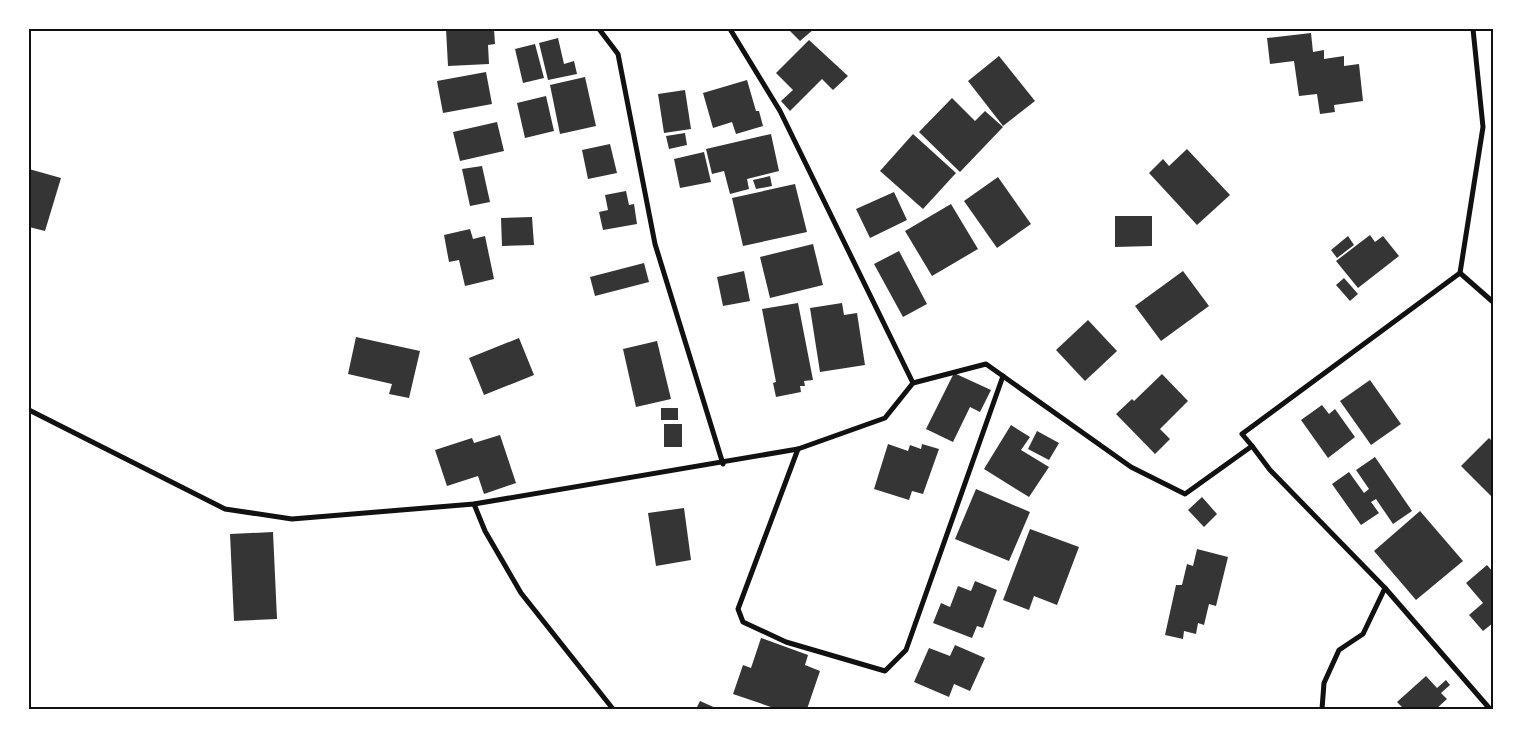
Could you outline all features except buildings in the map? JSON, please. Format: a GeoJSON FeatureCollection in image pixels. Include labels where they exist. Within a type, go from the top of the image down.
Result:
{"type":"FeatureCollection","features":[{"type":"Feature","properties":{"kind":"street"},"geometry":{"type":"LineString","coordinates":[[599,29],[618,54],[655,244],[724,464]]}},
{"type":"Feature","properties":{"kind":"street"},"geometry":{"type":"LineString","coordinates":[[730,29],[780,112],[913,383]]}},
{"type":"Feature","properties":{"kind":"street"},"geometry":{"type":"LineString","coordinates":[[1473,29],[1482,127],[1460,273],[1242,434],[1270,470],[1385,588],[1490,709]]}},
{"type":"Feature","properties":{"kind":"street"},"geometry":{"type":"LineString","coordinates":[[1460,273],[1493,302]]}},
{"type":"Feature","properties":{"kind":"street"},"geometry":{"type":"LineString","coordinates":[[29,410],[225,509],[292,518],[474,504],[724,464],[798,449],[885,418],[913,383],[986,364],[1131,467],[1185,494],[1252,446]]}},
{"type":"Feature","properties":{"kind":"street"},"geometry":{"type":"LineString","coordinates":[[798,449],[738,609],[743,622],[786,642],[884,671],[906,650],[1003,376]]}},
{"type":"Feature","properties":{"kind":"street"},"geometry":{"type":"LineString","coordinates":[[474,504],[485,531],[521,593],[614,709]]}},
{"type":"Feature","properties":{"kind":"street"},"geometry":{"type":"LineString","coordinates":[[1322,709],[1324,684],[1339,650],[1363,634],[1385,588]]}}]}
